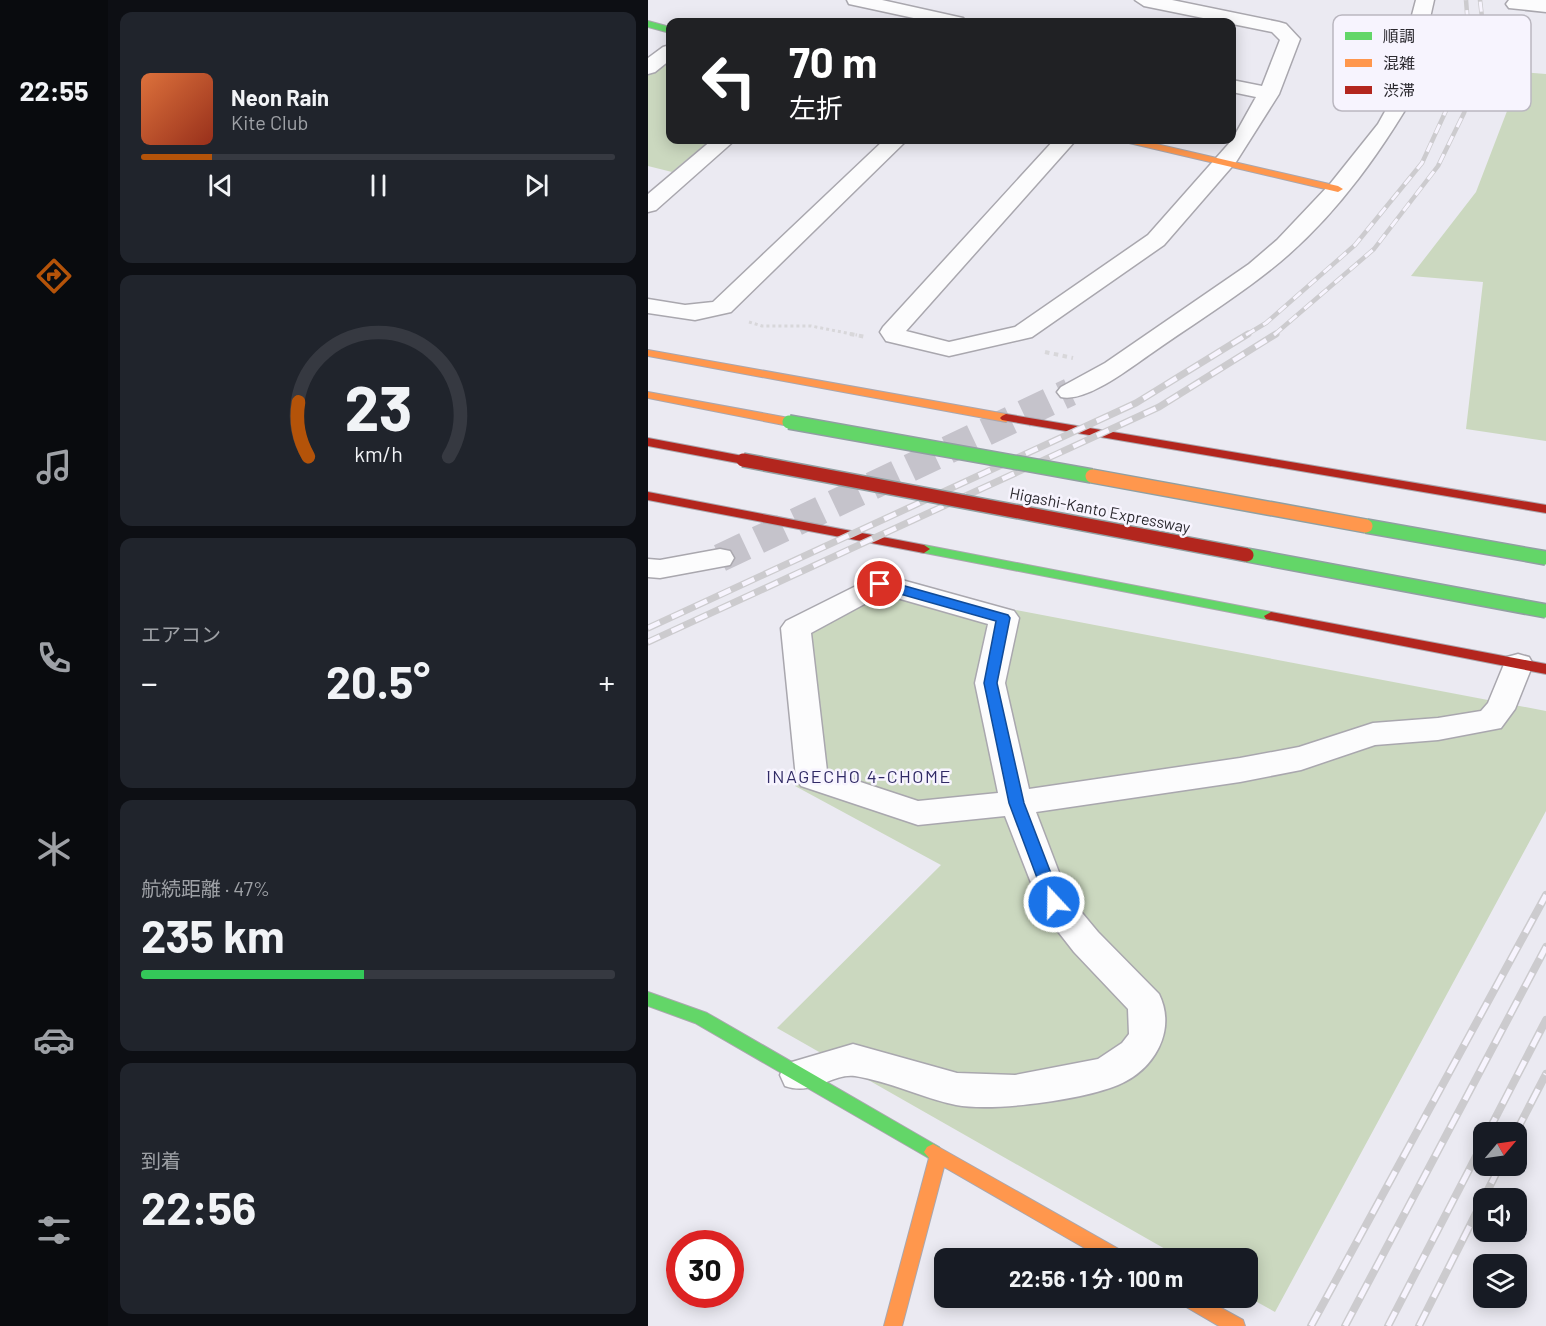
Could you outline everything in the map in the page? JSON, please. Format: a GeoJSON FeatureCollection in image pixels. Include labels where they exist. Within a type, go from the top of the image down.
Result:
{"type":"FeatureCollection","features":[{"type":"Feature","properties":{"kind":"main road"},"geometry":{"type":"LineString","coordinates":[[648,24],[666,29]]}},
{"type":"Feature","properties":{"kind":"main road"},"geometry":{"type":"LineString","coordinates":[[1147,144],[1338,189]]}},
{"type":"Feature","properties":{"kind":"main road"},"geometry":{"type":"LineString","coordinates":[[648,353],[847,391],[1546,509]]}},
{"type":"Feature","properties":{"kind":"main road","name":"Higashi-Kanto Expressway"},"geometry":{"type":"LineString","coordinates":[[648,395],[1546,558]]}},
{"type":"Feature","properties":{"kind":"main road","name":"Higashi-Kanto Expressway"},"geometry":{"type":"LineString","coordinates":[[648,442],[1546,611]]}},
{"type":"Feature","properties":{"kind":"main road"},"geometry":{"type":"LineString","coordinates":[[648,496],[1532,667]]}},
{"type":"Feature","properties":{"kind":"main road"},"geometry":{"type":"LineString","coordinates":[[648,999],[701,1018],[1101,1248]]}},
{"type":"Feature","properties":{"kind":"main road"},"geometry":{"type":"LineString","coordinates":[[893,1326],[938,1155]]}},
{"type":"Feature","properties":{"kind":"main road"},"geometry":{"type":"LineString","coordinates":[[1204,1308],[1236,1326]]}},
{"type":"Feature","properties":{"kind":"street"},"geometry":{"type":"LineString","coordinates":[[856,0],[891,3],[942,18]]}},
{"type":"Feature","properties":{"kind":"street"},"geometry":{"type":"LineString","coordinates":[[1144,0],[1231,18]]}},
{"type":"Feature","properties":{"kind":"street"},"geometry":{"type":"LineString","coordinates":[[1421,15],[1425,0]]}},
{"type":"Feature","properties":{"kind":"street"},"geometry":{"type":"LineString","coordinates":[[871,18],[891,3]]}},
{"type":"Feature","properties":{"kind":"street"},"geometry":{"type":"LineString","coordinates":[[1516,4],[1546,6]]}},
{"type":"Feature","properties":{"kind":"street"},"geometry":{"type":"LineString","coordinates":[[1061,144],[892,332],[895,336],[949,349],[1023,332],[1156,240],[1225,162],[1269,94],[1290,39],[1279,28],[1236,19]]}},
{"type":"Feature","properties":{"kind":"street"},"geometry":{"type":"LineString","coordinates":[[648,68],[666,54]]}},
{"type":"Feature","properties":{"kind":"street"},"geometry":{"type":"LineString","coordinates":[[1236,87],[1269,94]]}},
{"type":"Feature","properties":{"kind":"street"},"geometry":{"type":"LineString","coordinates":[[1070,392],[1114,368],[1257,269],[1285,244],[1338,189],[1386,126],[1395,111]]}},
{"type":"Feature","properties":{"kind":"street"},"geometry":{"type":"LineString","coordinates":[[648,205],[719,144]]}},
{"type":"Feature","properties":{"kind":"street"},"geometry":{"type":"LineString","coordinates":[[648,306],[691,314],[710,313],[722,307],[892,144]]}},
{"type":"Feature","properties":{"kind":"street"},"geometry":{"type":"LineString","coordinates":[[648,568],[660,569],[720,558]]}},
{"type":"Feature","properties":{"kind":"street"},"geometry":{"type":"LineString","coordinates":[[798,1075],[853,1060],[957,1089],[1015,1091],[1107,1073],[1135,1054],[1147,1037],[1146,1004],[1086,942],[1054,902],[1016,803],[990,683],[1004,618],[880,584],[796,628],[812,778],[918,813],[1016,803],[1240,770],[1301,758],[1373,734],[1438,729],[1490,720],[1500,709],[1511,686],[1532,667]]}},
{"type":"Feature","properties":{"kind":"path"},"geometry":{"type":"LineString","coordinates":[[710,313],[762,326],[811,326],[873,338],[895,336]]}},
{"type":"Feature","properties":{"kind":"path"},"geometry":{"type":"LineString","coordinates":[[1040,351],[1114,368]]}},
{"type":"Feature","properties":{"kind":"green space"},"geometry":{"type":"Polygon","coordinates":[[[666,61],[666,144],[705,144],[672,172],[648,166],[648,75],[666,61]]]}},
{"type":"Feature","properties":{"kind":"green space"},"geometry":{"type":"Polygon","coordinates":[[[1531,73],[1546,74],[1546,441],[1466,429],[1483,282],[1411,276],[1476,192],[1507,111],[1531,111],[1531,73]]]}},
{"type":"Feature","properties":{"kind":"green space"},"geometry":{"type":"Polygon","coordinates":[[[890,586],[1546,711],[1546,811],[1275,1312],[1258,1303],[1258,1248],[1163,1248],[777,1028],[941,865],[795,786],[789,644],[890,586]]]}},
{"type":"Feature","properties":{"kind":"tunnel"},"geometry":{"type":"LineString","coordinates":[[720,558],[1070,392]]}},
{"type":"Feature","properties":{"kind":"railway"},"geometry":{"type":"LineString","coordinates":[[1466,0],[1467,15]]}},
{"type":"Feature","properties":{"kind":"railway"},"geometry":{"type":"LineString","coordinates":[[1480,0],[1482,15]]}},
{"type":"Feature","properties":{"kind":"railway"},"geometry":{"type":"LineString","coordinates":[[1246,335],[1266,323],[1355,245],[1422,163],[1446,111]]}},
{"type":"Feature","properties":{"kind":"railway"},"geometry":{"type":"LineString","coordinates":[[1274,335],[1374,249],[1438,166],[1465,111]]}},
{"type":"Feature","properties":{"kind":"railway"},"geometry":{"type":"LineString","coordinates":[[648,628],[1136,403],[1248,334]]}},
{"type":"Feature","properties":{"kind":"railway"},"geometry":{"type":"LineString","coordinates":[[648,642],[1159,407],[1276,334]]}},
{"type":"Feature","properties":{"kind":"railway"},"geometry":{"type":"LineString","coordinates":[[1311,1326],[1546,895]]}},
{"type":"Feature","properties":{"kind":"railway"},"geometry":{"type":"LineString","coordinates":[[1345,1326],[1546,947]]}},
{"type":"Feature","properties":{"kind":"railway"},"geometry":{"type":"LineString","coordinates":[[1493,1122],[1546,1020]]}},
{"type":"Feature","properties":{"kind":"railway"},"geometry":{"type":"LineString","coordinates":[[1521,1122],[1546,1074]]}},
{"type":"Feature","properties":{"kind":"railway"},"geometry":{"type":"LineString","coordinates":[[1388,1326],[1473,1162]]}},
{"type":"Feature","properties":{"kind":"railway"},"geometry":{"type":"LineString","coordinates":[[1419,1326],[1495,1176]]}},
{"type":"Feature","properties":{"kind":"traffic: fast"},"geometry":{"type":"LineString","coordinates":[[648,24],[666,29]]}},
{"type":"Feature","properties":{"kind":"traffic: fast"},"geometry":{"type":"LineString","coordinates":[[789,422],[1092,476]]}},
{"type":"Feature","properties":{"kind":"traffic: fast"},"geometry":{"type":"LineString","coordinates":[[1366,526],[1546,558]]}},
{"type":"Feature","properties":{"kind":"traffic: fast"},"geometry":{"type":"LineString","coordinates":[[924,549],[1271,616]]}},
{"type":"Feature","properties":{"kind":"traffic: fast"},"geometry":{"type":"LineString","coordinates":[[1247,555],[1546,611]]}},
{"type":"Feature","properties":{"kind":"traffic: fast"},"geometry":{"type":"LineString","coordinates":[[648,999],[701,1018],[933,1152]]}},
{"type":"Feature","properties":{"kind":"traffic: slow"},"geometry":{"type":"LineString","coordinates":[[1146,144],[1338,189]]}},
{"type":"Feature","properties":{"kind":"traffic: slow"},"geometry":{"type":"LineString","coordinates":[[648,353],[1006,418]]}},
{"type":"Feature","properties":{"kind":"traffic: slow"},"geometry":{"type":"LineString","coordinates":[[648,395],[789,422]]}},
{"type":"Feature","properties":{"kind":"traffic: slow"},"geometry":{"type":"LineString","coordinates":[[1092,476],[1366,526]]}},
{"type":"Feature","properties":{"kind":"traffic: slow"},"geometry":{"type":"LineString","coordinates":[[933,1152],[1101,1248]]}},
{"type":"Feature","properties":{"kind":"traffic: slow"},"geometry":{"type":"LineString","coordinates":[[893,1326],[938,1155]]}},
{"type":"Feature","properties":{"kind":"traffic: slow"},"geometry":{"type":"LineString","coordinates":[[1204,1308],[1236,1326]]}},
{"type":"Feature","properties":{"kind":"traffic: jam"},"geometry":{"type":"LineString","coordinates":[[1006,418],[1546,509]]}},
{"type":"Feature","properties":{"kind":"traffic: jam"},"geometry":{"type":"LineString","coordinates":[[648,442],[743,460]]}},
{"type":"Feature","properties":{"kind":"traffic: jam"},"geometry":{"type":"LineString","coordinates":[[743,460],[1247,555]]}},
{"type":"Feature","properties":{"kind":"traffic: jam"},"geometry":{"type":"LineString","coordinates":[[648,496],[924,549]]}},
{"type":"Feature","properties":{"kind":"traffic: jam"},"geometry":{"type":"LineString","coordinates":[[1271,616],[1546,669]]}},
{"type":"Feature","properties":{"kind":"district","name":"INAGECHO 4-CHOME"},"geometry":{"type":"Point","coordinates":[859,777]}},
{"type":"Feature","properties":{"kind":"route"},"geometry":{"type":"LineString","coordinates":[[880,584],[1004,618],[990,683],[1016,803],[1054,902]]}}]}
